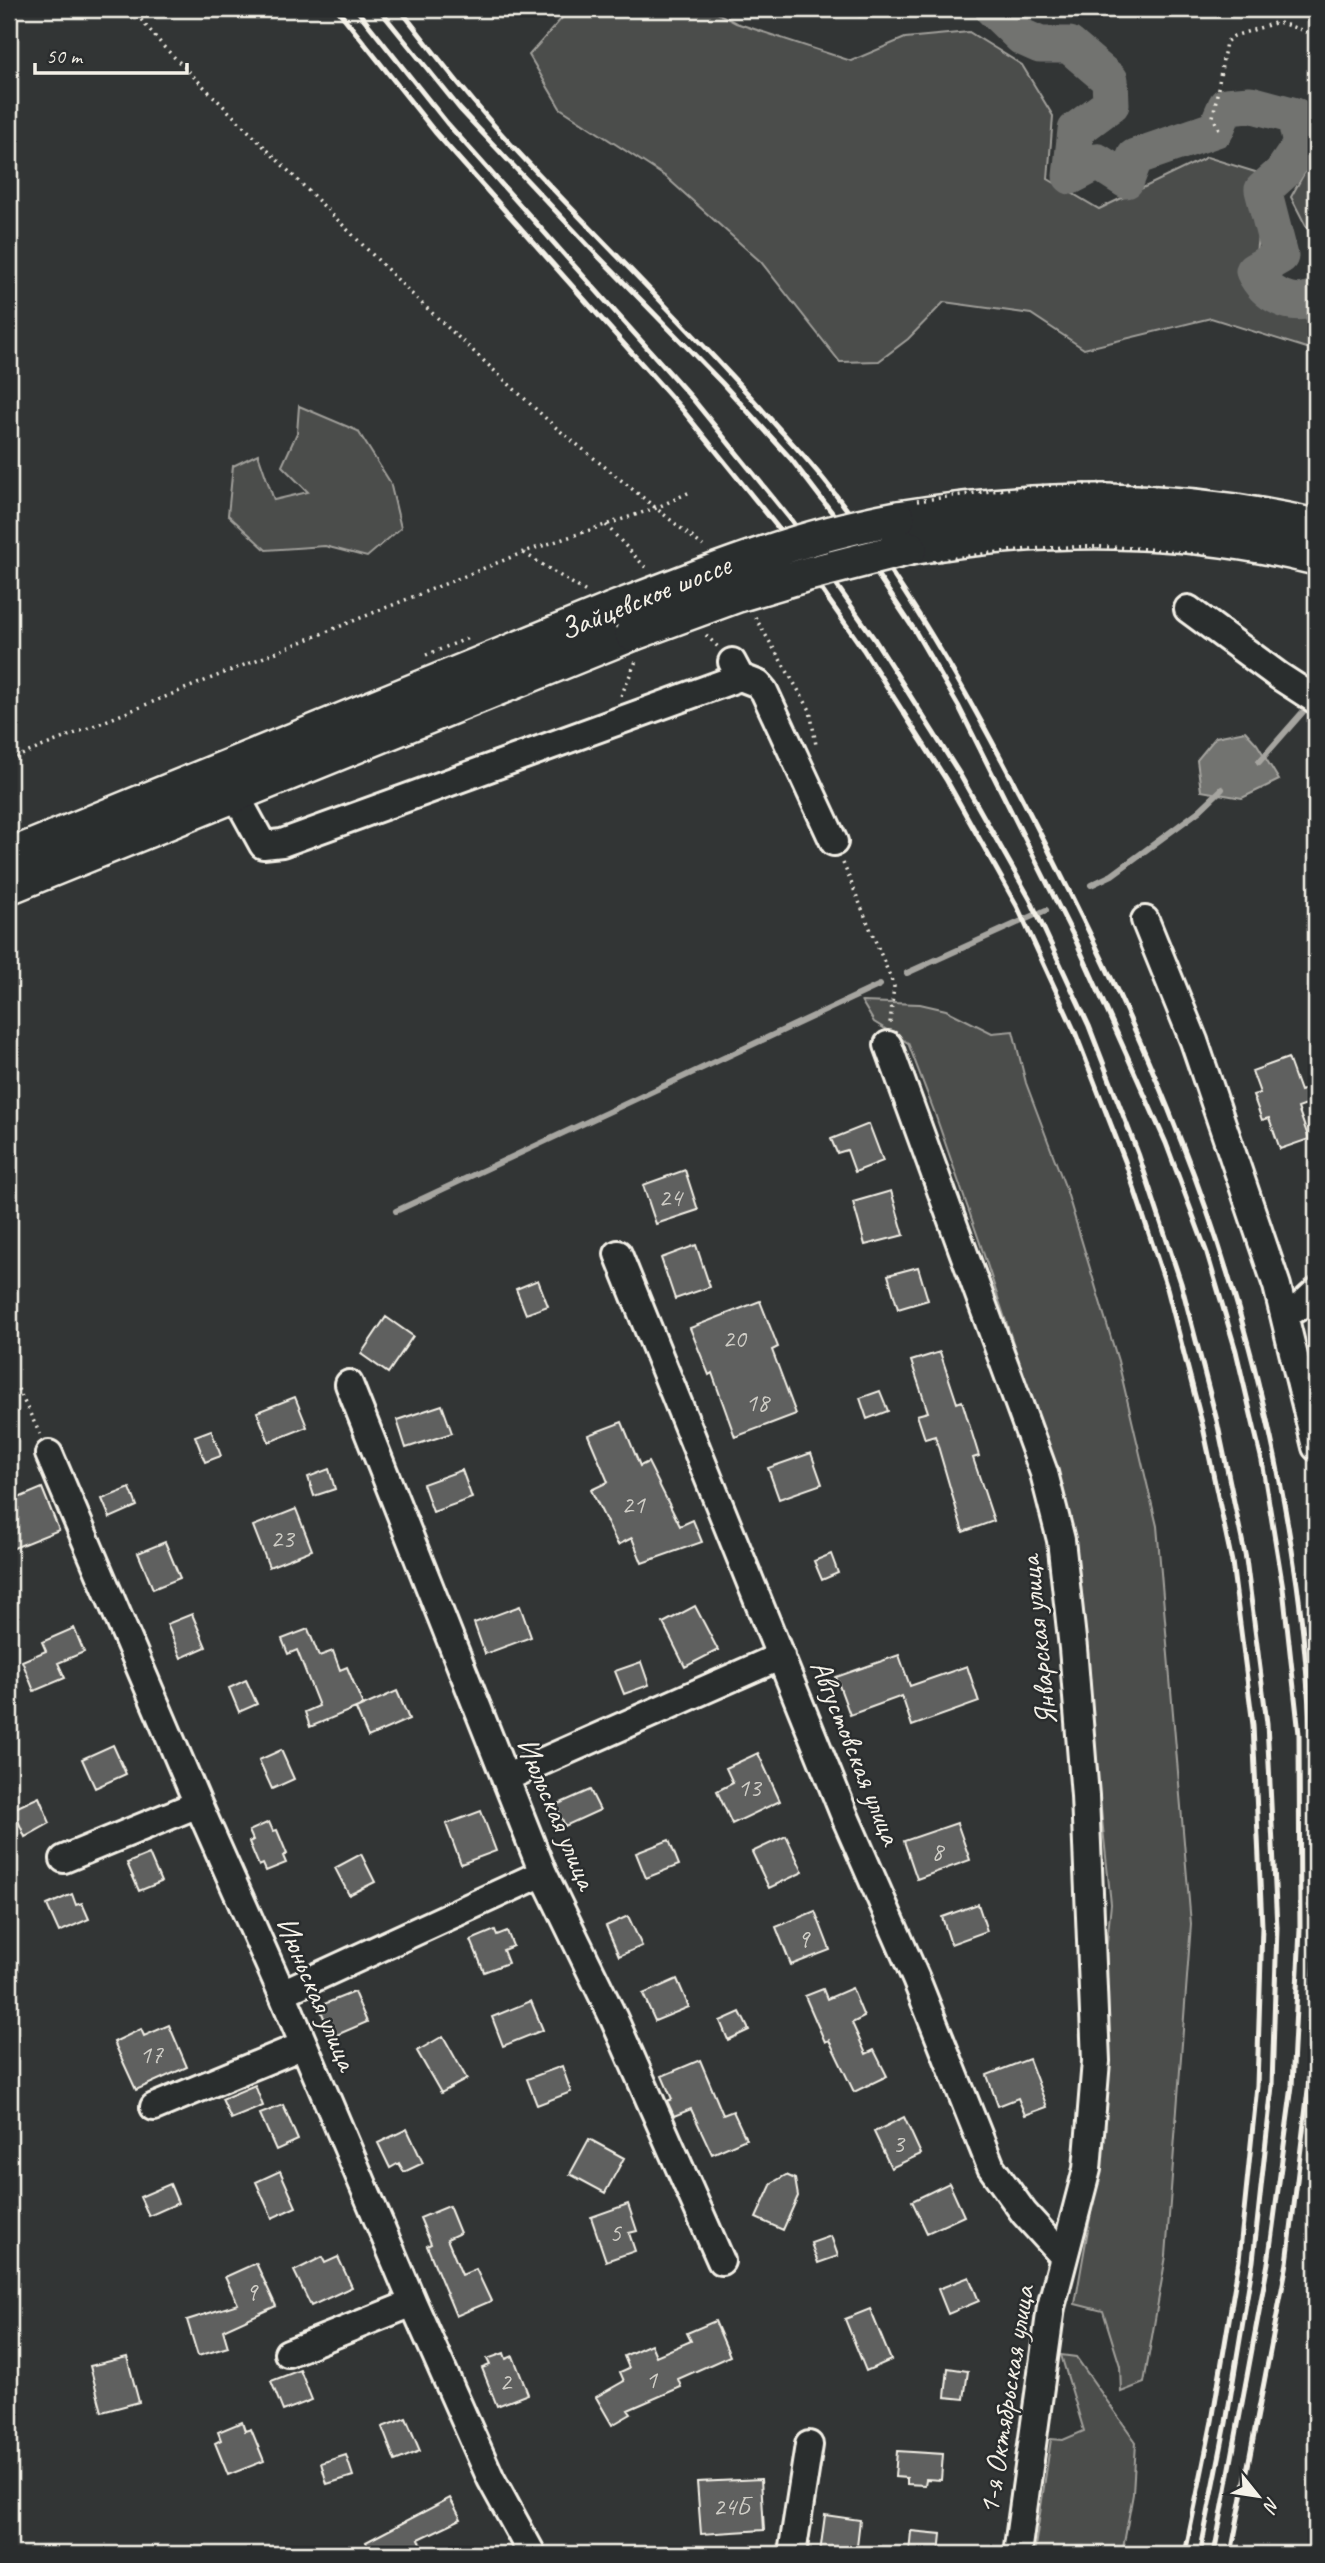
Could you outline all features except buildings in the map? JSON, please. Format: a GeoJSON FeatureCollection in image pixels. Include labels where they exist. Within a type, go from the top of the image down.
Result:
{"type":"FeatureCollection","features":[{"type":"Feature","properties":{"kind":"main road","name":"Зайцевское шоссе"},"geometry":{"type":"LineString","coordinates":[[9,887],[235,794],[619,625],[754,555],[870,523],[954,509],[1060,500],[1176,503],[1262,515],[1316,526]]}},
{"type":"Feature","properties":{"kind":"main road","name":"Зайцевское шоссе"},"geometry":{"type":"LineString","coordinates":[[9,856],[619,625],[808,574],[930,545],[1048,532],[1114,532],[1201,546],[1254,544],[1316,558]]}},
{"type":"Feature","properties":{"kind":"street"},"geometry":{"type":"LineString","coordinates":[[1188,609],[1316,700]]}},
{"type":"Feature","properties":{"kind":"street"},"geometry":{"type":"LineString","coordinates":[[235,794],[263,845],[282,844],[736,670],[764,691],[834,842]]}},
{"type":"Feature","properties":{"kind":"street"},"geometry":{"type":"LineString","coordinates":[[1145,919],[1216,1102],[1285,1315],[1316,1446]]}},
{"type":"Feature","properties":{"kind":"street","name":"Январская улица"},"geometry":{"type":"LineString","coordinates":[[888,1045],[1037,1450],[1062,1540],[1085,1797],[1096,2061],[1087,2169],[1064,2257]]}},
{"type":"Feature","properties":{"kind":"street","name":"Августовская улица"},"geometry":{"type":"LineString","coordinates":[[618,1254],[846,1819],[916,1979],[991,2167],[1024,2213],[1064,2257]]}},
{"type":"Feature","properties":{"kind":"street"},"geometry":{"type":"LineString","coordinates":[[1285,1315],[1316,1292]]}},
{"type":"Feature","properties":{"kind":"street","name":"Июльская улица"},"geometry":{"type":"LineString","coordinates":[[349,1384],[543,1873],[614,2019],[721,2261]]}},
{"type":"Feature","properties":{"kind":"street","name":"Июньская улица"},"geometry":{"type":"LineString","coordinates":[[49,1454],[413,2303],[491,2479],[532,2554]]}},
{"type":"Feature","properties":{"kind":"street"},"geometry":{"type":"LineString","coordinates":[[505,1778],[781,1656]]}},
{"type":"Feature","properties":{"kind":"street"},"geometry":{"type":"LineString","coordinates":[[64,1859],[198,1804]]}},
{"type":"Feature","properties":{"kind":"street"},"geometry":{"type":"LineString","coordinates":[[282,1993],[543,1873]]}},
{"type":"Feature","properties":{"kind":"street"},"geometry":{"type":"LineString","coordinates":[[154,2107],[304,2045]]}},
{"type":"Feature","properties":{"kind":"street","name":"1-я Октябрьская улица"},"geometry":{"type":"LineString","coordinates":[[1017,2554],[1051,2307],[1064,2257]]}},
{"type":"Feature","properties":{"kind":"street"},"geometry":{"type":"LineString","coordinates":[[288,2353],[413,2303]]}},
{"type":"Feature","properties":{"kind":"street"},"geometry":{"type":"LineString","coordinates":[[792,2554],[809,2445]]}},
{"type":"Feature","properties":{"kind":"path"},"geometry":{"type":"LineString","coordinates":[[132,9],[164,47],[416,298],[554,426],[702,545]]}},
{"type":"Feature","properties":{"kind":"path"},"geometry":{"type":"LineString","coordinates":[[1219,130],[1213,117],[1226,42],[1234,36],[1278,22],[1316,35]]}},
{"type":"Feature","properties":{"kind":"path"},"geometry":{"type":"LineString","coordinates":[[9,760],[524,552],[656,508],[690,492]]}},
{"type":"Feature","properties":{"kind":"path"},"geometry":{"type":"LineString","coordinates":[[933,562],[972,554],[1055,548],[1201,546]]}},
{"type":"Feature","properties":{"kind":"path"},"geometry":{"type":"LineString","coordinates":[[524,552],[619,625],[621,696]]}},
{"type":"Feature","properties":{"kind":"path"},"geometry":{"type":"LineString","coordinates":[[760,623],[810,710],[817,750],[809,785]]}},
{"type":"Feature","properties":{"kind":"path"},"geometry":{"type":"LineString","coordinates":[[834,842],[894,986],[888,1045]]}},
{"type":"Feature","properties":{"kind":"path"},"geometry":{"type":"LineString","coordinates":[[18,1389],[49,1454]]}},
{"type":"Feature","properties":{"kind":"shaded area"},"geometry":{"type":"Polygon","coordinates":[[[570,9],[710,9],[736,23],[851,61],[905,38],[969,32],[1022,65],[1053,116],[1048,179],[1099,209],[1207,157],[1265,175],[1254,271],[1261,285],[1316,315],[1316,351],[1211,318],[1084,349],[1031,314],[944,302],[908,339],[879,361],[840,362],[761,262],[666,177],[560,108],[529,55],[570,9]]]}},
{"type":"Feature","properties":{"kind":"shaded area"},"geometry":{"type":"Polygon","coordinates":[[[1316,152],[1316,261],[1308,230],[1291,197],[1316,152]]]}},
{"type":"Feature","properties":{"kind":"shaded area"},"geometry":{"type":"Polygon","coordinates":[[[299,406],[358,431],[390,482],[401,528],[367,557],[325,546],[266,550],[228,515],[233,466],[258,454],[274,500],[308,492],[282,466],[297,433],[299,406]]]}},
{"type":"Feature","properties":{"kind":"shaded area"},"geometry":{"type":"Polygon","coordinates":[[[1245,731],[1257,744],[1279,780],[1242,798],[1201,791],[1197,760],[1216,737],[1245,731]]]}},
{"type":"Feature","properties":{"kind":"shaded area"},"geometry":{"type":"Polygon","coordinates":[[[862,1002],[920,1004],[946,1010],[992,1033],[1013,1031],[1026,1083],[1066,1189],[1118,1361],[1157,1526],[1191,1924],[1166,2256],[1144,2383],[1121,2392],[1120,2366],[1103,2311],[1075,2304],[1100,2161],[1104,1971],[1111,1904],[1078,1593],[1060,1485],[979,1240],[908,1043],[874,1022],[862,1002]]]}},
{"type":"Feature","properties":{"kind":"shaded area"},"geometry":{"type":"Polygon","coordinates":[[[1061,2355],[1076,2357],[1136,2442],[1133,2494],[1122,2554],[1034,2554],[1051,2439],[1063,2440],[1084,2431],[1061,2355]]]}},
{"type":"Feature","properties":{"kind":"waterway"},"geometry":{"type":"LineString","coordinates":[[861,9],[860,15],[931,9]]}},
{"type":"Feature","properties":{"kind":"waterway"},"geometry":{"type":"LineString","coordinates":[[993,9],[1022,37],[1040,45],[1069,45],[1110,80],[1111,104],[1076,130],[1071,176],[1098,162],[1126,180],[1135,157],[1216,129],[1226,106],[1250,104],[1295,116],[1301,145],[1282,173],[1263,190],[1280,256],[1254,271],[1265,287],[1280,298],[1298,302],[1316,297]]}},
{"type":"Feature","properties":{"kind":"waterway"},"geometry":{"type":"LineString","coordinates":[[1259,762],[1309,705]]}},
{"type":"Feature","properties":{"kind":"waterway"},"geometry":{"type":"LineString","coordinates":[[1091,885],[1112,875],[1199,811],[1222,789]]}},
{"type":"Feature","properties":{"kind":"waterway"},"geometry":{"type":"LineString","coordinates":[[907,973],[1046,910]]}},
{"type":"Feature","properties":{"kind":"waterway"},"geometry":{"type":"LineString","coordinates":[[396,1211],[880,985]]}},
{"type":"Feature","properties":{"kind":"railway"},"geometry":{"type":"LineString","coordinates":[[337,9],[435,132],[681,408],[779,529],[863,649],[947,781],[1017,906],[1075,1032],[1125,1161],[1167,1288],[1203,1427],[1232,1562],[1253,1725],[1262,1926],[1257,2086],[1239,2260],[1212,2421],[1185,2554]]}},
{"type":"Feature","properties":{"kind":"railway"},"geometry":{"type":"LineString","coordinates":[[356,9],[447,123],[692,398],[791,520],[875,640],[959,773],[1030,899],[1089,1026],[1139,1156],[1181,1283],[1217,1421],[1246,1559],[1267,1723],[1277,1927],[1272,2086],[1253,2261],[1226,2423],[1200,2554]]}},
{"type":"Feature","properties":{"kind":"railway"},"geometry":{"type":"LineString","coordinates":[[379,9],[460,109],[791,459],[863,553],[915,631],[959,707],[1076,941],[1166,1143],[1207,1253],[1236,1351],[1262,1461],[1283,1588],[1299,1734],[1300,1930],[1292,2086],[1268,2263],[1214,2554]]}},
{"type":"Feature","properties":{"kind":"railway"},"geometry":{"type":"LineString","coordinates":[[400,9],[502,135],[736,381],[810,463],[856,522],[916,610],[970,702],[1021,796],[1099,953],[1134,1027],[1201,1195],[1237,1304],[1266,1415],[1288,1527],[1302,1625],[1311,1748],[1316,1911]]}},
{"type":"Feature","properties":{"kind":"railway"},"geometry":{"type":"LineString","coordinates":[[1231,2554],[1287,2263],[1308,2090],[1316,1938]]}}]}
